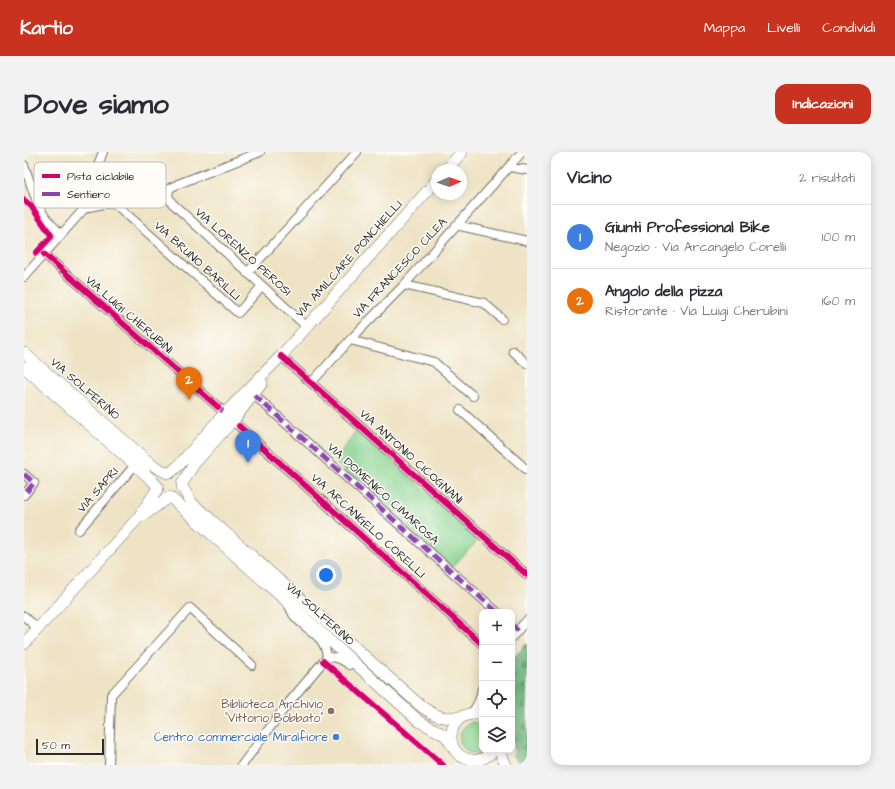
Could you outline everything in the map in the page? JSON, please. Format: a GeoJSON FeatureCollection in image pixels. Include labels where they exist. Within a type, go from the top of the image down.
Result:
{"type":"FeatureCollection","features":[{"type":"Feature","properties":{"kind":"main road"},"geometry":{"type":"LineString","coordinates":[[451,164],[462,152]]}},
{"type":"Feature","properties":{"kind":"main road","name":"VIA AMILCARE PONCHIELLI"},"geometry":{"type":"LineString","coordinates":[[182,485],[194,464],[229,417],[431,187]]}},
{"type":"Feature","properties":{"kind":"main road","name":"VIA SOLFERINO"},"geometry":{"type":"LineString","coordinates":[[24,353],[152,465],[178,476],[192,503],[422,707],[443,718],[450,719],[466,715],[479,715]]}},
{"type":"Feature","properties":{"kind":"main road","name":"VIA AMILCARE PONCHIELLI"},"geometry":{"type":"LineString","coordinates":[[168,473],[179,465],[254,395],[281,356]]}},
{"type":"Feature","properties":{"kind":"main road","name":"VIA SOLFERINO"},"geometry":{"type":"LineString","coordinates":[[24,367],[151,479],[162,494],[169,497],[419,721],[446,736],[456,752],[477,765]]}},
{"type":"Feature","properties":{"kind":"main road"},"geometry":{"type":"LineString","coordinates":[[24,644],[138,518],[158,488],[161,477],[168,473]]}},
{"type":"Feature","properties":{"kind":"main road"},"geometry":{"type":"LineString","coordinates":[[138,518],[169,497],[177,496],[182,485]]}},
{"type":"Feature","properties":{"kind":"main road"},"geometry":{"type":"LineString","coordinates":[[453,747],[451,733],[457,721],[466,715]]}},
{"type":"Feature","properties":{"kind":"main road"},"geometry":{"type":"LineString","coordinates":[[467,759],[481,760],[491,753]]}},
{"type":"Feature","properties":{"kind":"main road"},"geometry":{"type":"LineString","coordinates":[[500,753],[506,765]]}},
{"type":"Feature","properties":{"kind":"street"},"geometry":{"type":"LineString","coordinates":[[99,162],[103,152]]}},
{"type":"Feature","properties":{"kind":"street"},"geometry":{"type":"LineString","coordinates":[[168,193],[170,188],[178,184],[260,152]]}},
{"type":"Feature","properties":{"kind":"street"},"geometry":{"type":"LineString","coordinates":[[247,273],[357,152]]}},
{"type":"Feature","properties":{"kind":"street","name":"VIA FRANCESCO CILEA"},"geometry":{"type":"LineString","coordinates":[[311,383],[350,340],[404,285],[522,152]]}},
{"type":"Feature","properties":{"kind":"street"},"geometry":{"type":"LineString","coordinates":[[24,165],[34,194]]}},
{"type":"Feature","properties":{"kind":"street"},"geometry":{"type":"LineString","coordinates":[[510,167],[527,170]]}},
{"type":"Feature","properties":{"kind":"street","name":"VIA LORENZO PEROSI"},"geometry":{"type":"LineString","coordinates":[[168,193],[168,198],[172,203],[307,327]]}},
{"type":"Feature","properties":{"kind":"street"},"geometry":{"type":"LineString","coordinates":[[40,208],[61,235]]}},
{"type":"Feature","properties":{"kind":"street"},"geometry":{"type":"LineString","coordinates":[[24,277],[78,215],[87,208]]}},
{"type":"Feature","properties":{"kind":"street","name":"VIA BRUNO BARILLI"},"geometry":{"type":"LineString","coordinates":[[120,208],[238,313],[262,286]]}},
{"type":"Feature","properties":{"kind":"street"},"geometry":{"type":"LineString","coordinates":[[456,225],[527,241]]}},
{"type":"Feature","properties":{"kind":"street","name":"VIA LUIGI CHERUBINI"},"geometry":{"type":"LineString","coordinates":[[44,254],[229,417]]}},
{"type":"Feature","properties":{"kind":"street"},"geometry":{"type":"LineString","coordinates":[[404,285],[484,303],[502,319]]}},
{"type":"Feature","properties":{"kind":"street"},"geometry":{"type":"LineString","coordinates":[[350,340],[434,362],[473,396]]}},
{"type":"Feature","properties":{"kind":"street"},"geometry":{"type":"LineString","coordinates":[[512,351],[527,364]]}},
{"type":"Feature","properties":{"kind":"street","name":"VIA ANTONIO CICOGNANI"},"geometry":{"type":"LineString","coordinates":[[281,356],[527,575]]}},
{"type":"Feature","properties":{"kind":"street","name":"VIA DOMENICO CIMAROSA"},"geometry":{"type":"LineString","coordinates":[[254,395],[494,609]]}},
{"type":"Feature","properties":{"kind":"street"},"geometry":{"type":"LineString","coordinates":[[460,410],[527,470]]}},
{"type":"Feature","properties":{"kind":"street","name":"VIA ARCANGELO CORELLI"},"geometry":{"type":"LineString","coordinates":[[229,417],[479,641]]}},
{"type":"Feature","properties":{"kind":"street","name":"VIA SAPRI"},"geometry":{"type":"LineString","coordinates":[[79,530],[135,465]]}},
{"type":"Feature","properties":{"kind":"street"},"geometry":{"type":"LineString","coordinates":[[24,474],[34,483],[24,495]]}},
{"type":"Feature","properties":{"kind":"street"},"geometry":{"type":"LineString","coordinates":[[285,600],[294,616],[322,641],[327,657]]}},
{"type":"Feature","properties":{"kind":"street"},"geometry":{"type":"LineString","coordinates":[[109,765],[111,696],[190,608],[252,665]]}},
{"type":"Feature","properties":{"kind":"street"},"geometry":{"type":"LineString","coordinates":[[24,616],[38,629]]}},
{"type":"Feature","properties":{"kind":"street"},"geometry":{"type":"LineString","coordinates":[[515,630],[527,620]]}},
{"type":"Feature","properties":{"kind":"street"},"geometry":{"type":"LineString","coordinates":[[242,765],[286,706],[327,657],[342,659],[373,687],[392,696]]}},
{"type":"Feature","properties":{"kind":"street"},"geometry":{"type":"LineString","coordinates":[[466,715],[475,708],[479,701]]}},
{"type":"Feature","properties":{"kind":"green space"},"geometry":{"type":"Polygon","coordinates":[[[357,429],[479,539],[452,567],[335,462],[357,429]]]}},
{"type":"Feature","properties":{"kind":"green space"},"geometry":{"type":"Polygon","coordinates":[[[526,644],[527,765],[520,765],[514,756],[515,657],[526,644]]]}},
{"type":"Feature","properties":{"kind":"green space"},"geometry":{"type":"Polygon","coordinates":[[[472,722],[479,723],[479,753],[471,753],[465,750],[461,745],[461,733],[465,727],[472,722]]]}},
{"type":"Feature","properties":{"kind":"marked path"},"geometry":{"type":"LineString","coordinates":[[254,395],[494,609]]}},
{"type":"Feature","properties":{"kind":"marked path"},"geometry":{"type":"LineString","coordinates":[[215,405],[225,413]]}},
{"type":"Feature","properties":{"kind":"marked path"},"geometry":{"type":"LineString","coordinates":[[24,474],[34,483],[24,495]]}},
{"type":"Feature","properties":{"kind":"marked path"},"geometry":{"type":"LineString","coordinates":[[515,628],[518,631]]}},
{"type":"Feature","properties":{"kind":"cycle path"},"geometry":{"type":"LineString","coordinates":[[24,200],[31,206],[51,235],[51,237],[36,253]]}},
{"type":"Feature","properties":{"kind":"cycle path"},"geometry":{"type":"LineString","coordinates":[[44,254],[218,407]]}},
{"type":"Feature","properties":{"kind":"cycle path"},"geometry":{"type":"LineString","coordinates":[[281,356],[527,575]]}},
{"type":"Feature","properties":{"kind":"cycle path"},"geometry":{"type":"LineString","coordinates":[[239,426],[479,641]]}},
{"type":"Feature","properties":{"kind":"cycle path"},"geometry":{"type":"LineString","coordinates":[[323,661],[443,765]]}},
{"type":"Feature","properties":{"kind":"place","name":"Angolo della pizza"},"geometry":{"type":"Point","coordinates":[189,400]}},
{"type":"Feature","properties":{"kind":"place","name":"Giunti Professional Bike"},"geometry":{"type":"Point","coordinates":[248,463]}},
{"type":"Feature","properties":{"kind":"place","name":"Biblioteca Archivio \"Vittorio Bobbato\""},"geometry":{"type":"Point","coordinates":[331,711]}},
{"type":"Feature","properties":{"kind":"place","name":"Centro commerciale Miralfiore"},"geometry":{"type":"Point","coordinates":[336,737]}}]}
